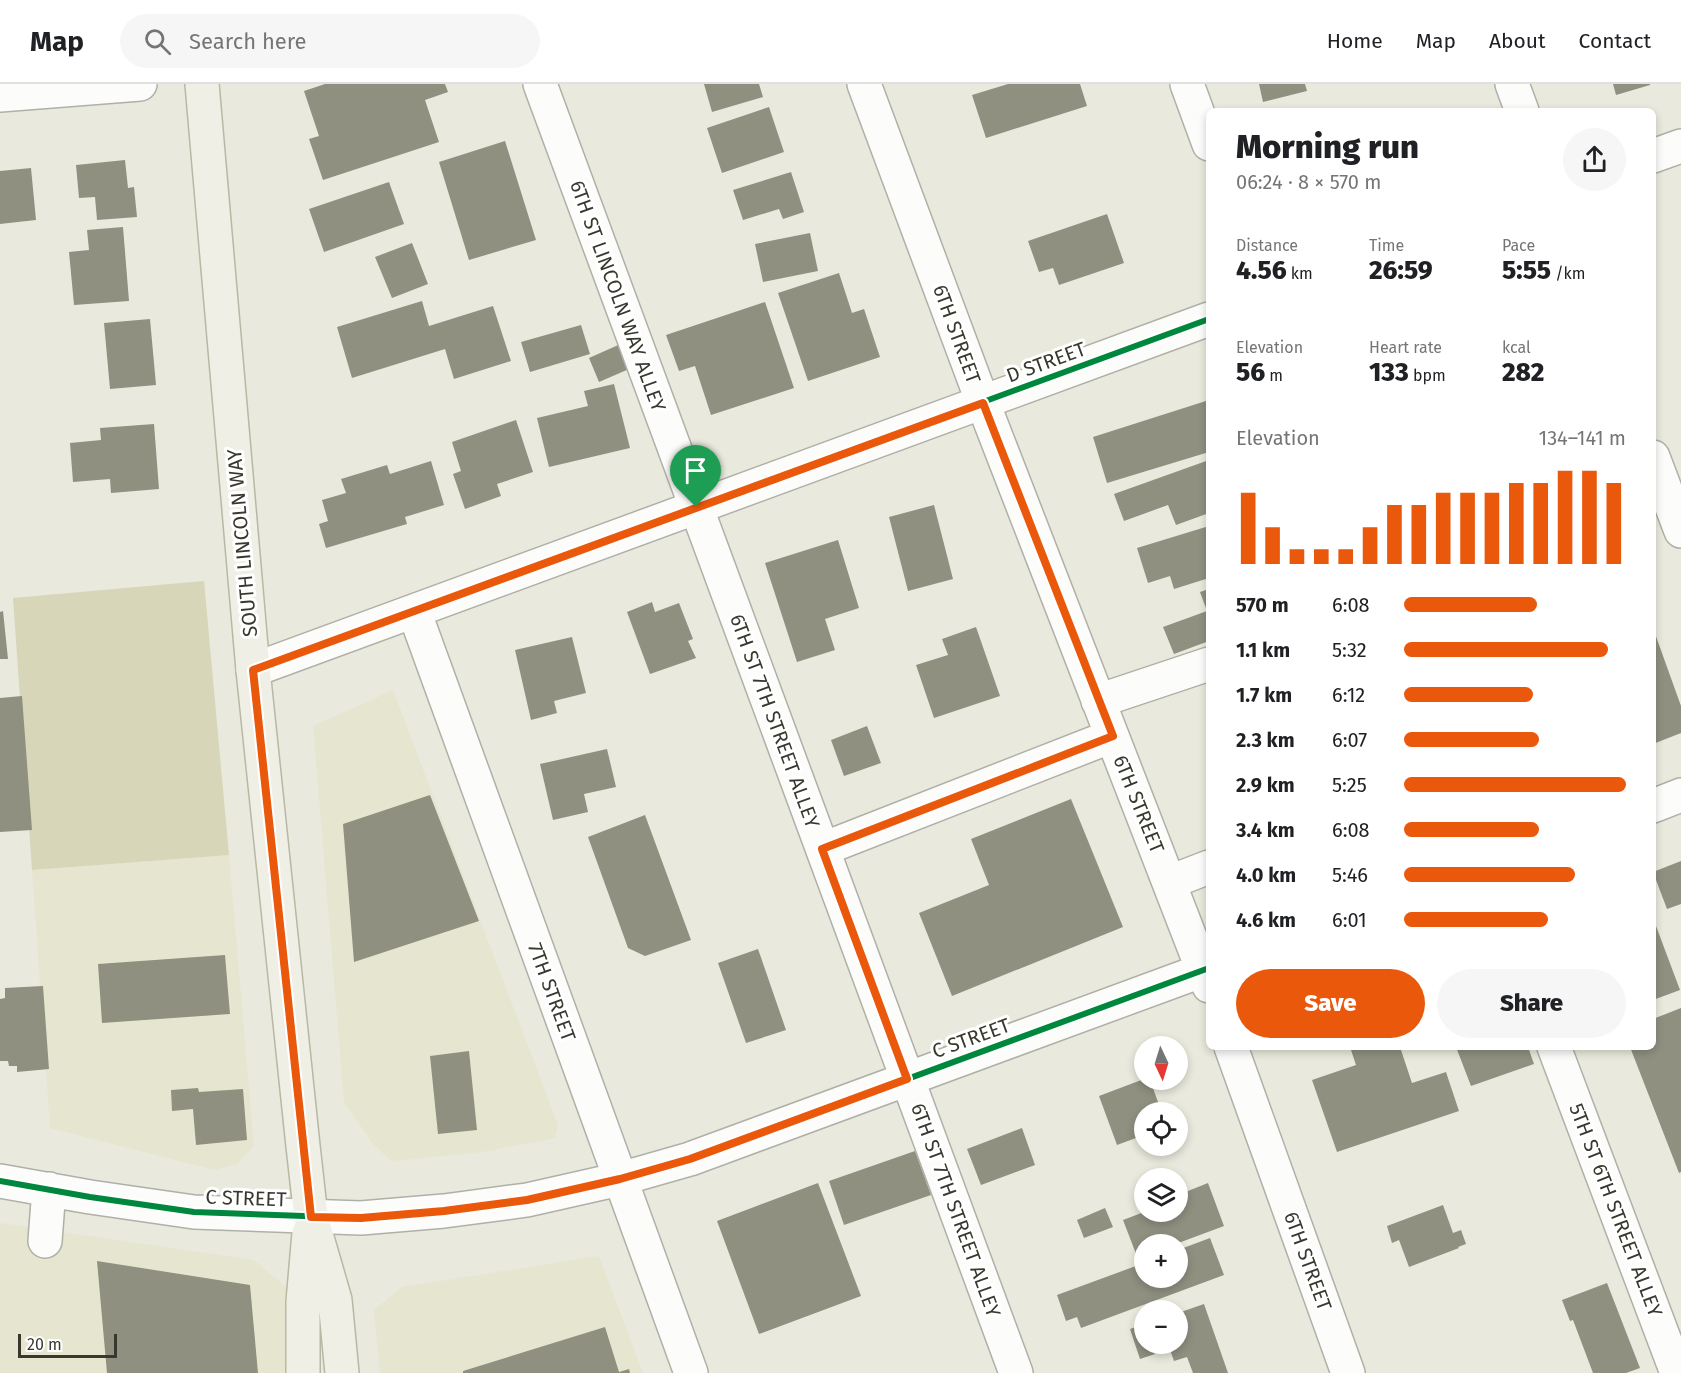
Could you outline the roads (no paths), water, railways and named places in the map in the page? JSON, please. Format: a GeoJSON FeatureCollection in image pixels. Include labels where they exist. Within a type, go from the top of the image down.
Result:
{"type":"FeatureCollection","features":[{"type":"Feature","properties":{"kind":"main road","name":"SOUTH LINCOLN WAY"},"geometry":{"type":"LineString","coordinates":[[202,84],[253,670],[311,1217],[335,1300],[342,1373]]}},
{"type":"Feature","properties":{"kind":"main road","name":"SOUTH LINCOLN WAY"},"geometry":{"type":"LineString","coordinates":[[303,1373],[303,1302],[311,1217]]}},
{"type":"Feature","properties":{"kind":"street"},"geometry":{"type":"LineString","coordinates":[[0,95],[140,84]]}},
{"type":"Feature","properties":{"kind":"street","name":"6TH ST LINCOLN WAY ALLEY"},"geometry":{"type":"LineString","coordinates":[[540,84],[696,507]]}},
{"type":"Feature","properties":{"kind":"street","name":"6TH STREET"},"geometry":{"type":"LineString","coordinates":[[864,84],[983,403],[1206,972]]}},
{"type":"Feature","properties":{"kind":"street"},"geometry":{"type":"LineString","coordinates":[[1187,84],[1206,136]]}},
{"type":"Feature","properties":{"kind":"street"},"geometry":{"type":"LineString","coordinates":[[1512,84],[1521,108]]}},
{"type":"Feature","properties":{"kind":"street"},"geometry":{"type":"LineString","coordinates":[[1656,155],[1681,146]]}},
{"type":"Feature","properties":{"kind":"street","name":"D STREET"},"geometry":{"type":"LineString","coordinates":[[253,670],[1206,320]]}},
{"type":"Feature","properties":{"kind":"street"},"geometry":{"type":"LineString","coordinates":[[1656,465],[1681,531]]}},
{"type":"Feature","properties":{"kind":"street","name":"6TH ST 7TH STREET ALLEY"},"geometry":{"type":"LineString","coordinates":[[696,507],[1016,1373]]}},
{"type":"Feature","properties":{"kind":"street","name":"7TH STREET"},"geometry":{"type":"LineString","coordinates":[[414,611],[691,1373]]}},
{"type":"Feature","properties":{"kind":"street"},"geometry":{"type":"LineString","coordinates":[[1098,701],[1206,664]]}},
{"type":"Feature","properties":{"kind":"street"},"geometry":{"type":"LineString","coordinates":[[822,849],[1113,736]]}},
{"type":"Feature","properties":{"kind":"street"},"geometry":{"type":"LineString","coordinates":[[1656,805],[1681,795]]}},
{"type":"Feature","properties":{"kind":"street"},"geometry":{"type":"LineString","coordinates":[[1170,882],[1206,868]]}},
{"type":"Feature","properties":{"kind":"street","name":"C STREET"},"geometry":{"type":"LineString","coordinates":[[0,1181],[194,1212],[311,1217],[361,1218],[444,1211],[527,1200],[620,1179],[690,1159],[907,1079],[1206,975]]}},
{"type":"Feature","properties":{"kind":"street","name":"6TH STREET"},"geometry":{"type":"LineString","coordinates":[[1232,1050],[1348,1373]]}},
{"type":"Feature","properties":{"kind":"street","name":"5TH ST 6TH STREET ALLEY"},"geometry":{"type":"LineString","coordinates":[[1555,1050],[1677,1373]]}},
{"type":"Feature","properties":{"kind":"street"},"geometry":{"type":"LineString","coordinates":[[45,1241],[49,1189]]}}]}
